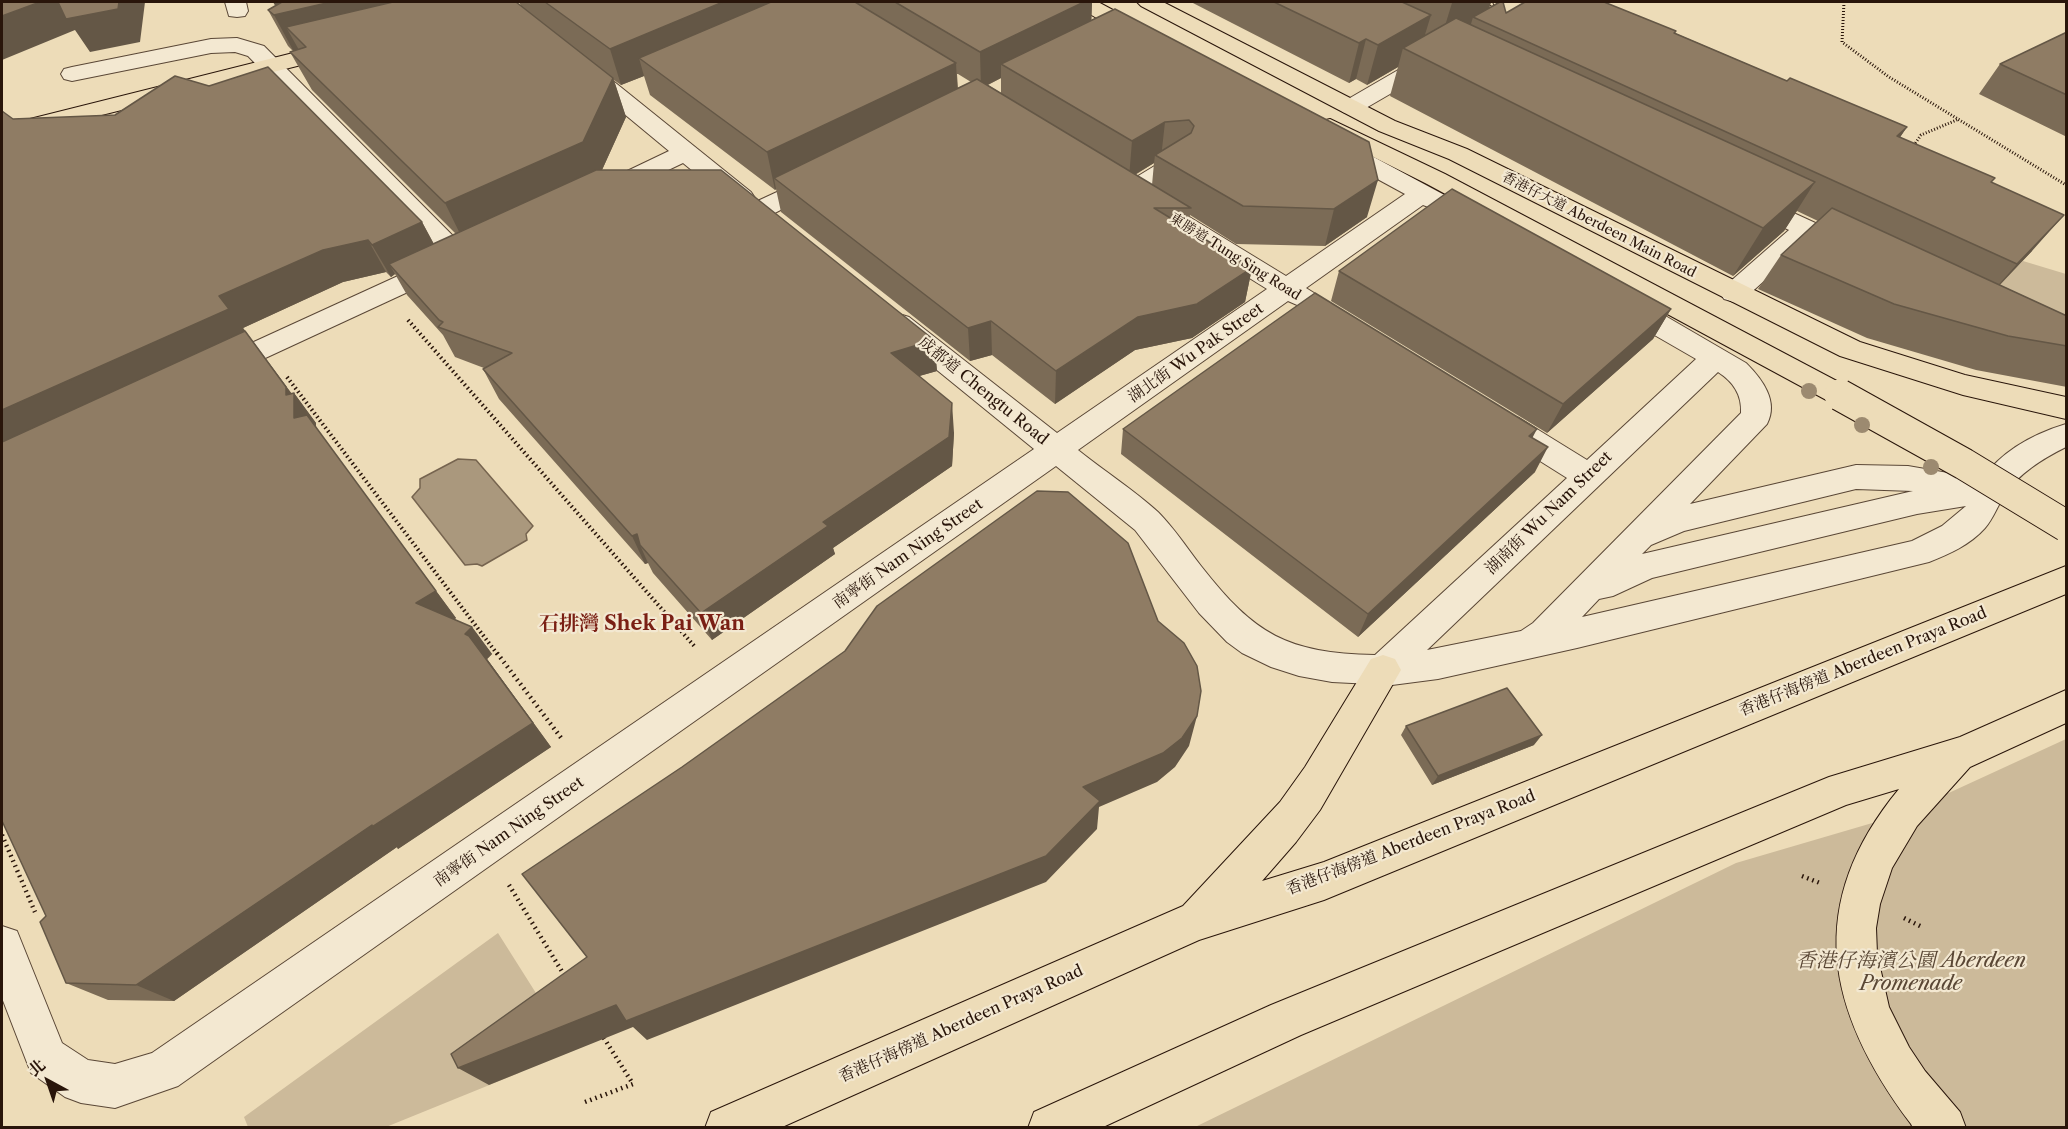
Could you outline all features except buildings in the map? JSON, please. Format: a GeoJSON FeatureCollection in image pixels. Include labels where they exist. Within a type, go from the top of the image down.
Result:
{"type":"FeatureCollection","features":[{"type":"Feature","properties":{"kind":"main road"},"geometry":{"type":"LineString","coordinates":[[1083,2],[1165,47]]}},
{"type":"Feature","properties":{"kind":"main road","name":"香港仔大道 Aberdeen Main Road"},"geometry":{"type":"LineString","coordinates":[[1148,2],[1387,126],[1458,154],[1734,294],[1850,349],[1963,385],[2067,408]]}},
{"type":"Feature","properties":{"kind":"main road"},"geometry":{"type":"LineString","coordinates":[[2,133],[360,43]]}},
{"type":"Feature","properties":{"kind":"main road"},"geometry":{"type":"LineString","coordinates":[[1307,123],[1327,124],[1846,389],[1976,448],[2067,502]]}},
{"type":"Feature","properties":{"kind":"main road"},"geometry":{"type":"LineString","coordinates":[[1387,126],[1449,170],[1846,389],[2067,526]]}},
{"type":"Feature","properties":{"kind":"main road","name":"香港仔海傍道 Aberdeen Praya Road"},"geometry":{"type":"LineString","coordinates":[[727,1128],[1195,921],[1324,881],[2067,580]]}},
{"type":"Feature","properties":{"kind":"main road"},"geometry":{"type":"LineString","coordinates":[[1195,921],[1293,816],[1342,742],[1358,708],[1383,670]]}},
{"type":"Feature","properties":{"kind":"main road"},"geometry":{"type":"LineString","coordinates":[[1050,1128],[1286,1020],[1842,789],[1966,752],[2067,706]]}},
{"type":"Feature","properties":{"kind":"main road"},"geometry":{"type":"LineString","coordinates":[[1944,1128],[1932,1116],[1893,1062],[1870,1012],[1859,970],[1856,929],[1867,879],[1907,806],[1936,775],[1966,752]]}},
{"type":"Feature","properties":{"kind":"street"},"geometry":{"type":"LineString","coordinates":[[1106,37],[1127,27]]}},
{"type":"Feature","properties":{"kind":"street"},"geometry":{"type":"LineString","coordinates":[[72,74],[211,46],[237,45],[256,51],[461,257]]}},
{"type":"Feature","properties":{"kind":"street"},"geometry":{"type":"LineString","coordinates":[[1351,107],[1442,51]]}},
{"type":"Feature","properties":{"kind":"street"},"geometry":{"type":"LineString","coordinates":[[567,56],[631,92],[686,152],[767,218],[843,169]]}},
{"type":"Feature","properties":{"kind":"street"},"geometry":{"type":"LineString","coordinates":[[1307,123],[1422,194],[1716,357],[1736,370],[1751,386],[1757,400],[1756,416],[1545,633],[1525,645]]}},
{"type":"Feature","properties":{"kind":"street"},"geometry":{"type":"LineString","coordinates":[[582,201],[686,152]]}},
{"type":"Feature","properties":{"kind":"street","name":"東勝道 Tung Sing Road"},"geometry":{"type":"LineString","coordinates":[[1175,164],[1119,186],[1327,314]]}},
{"type":"Feature","properties":{"kind":"street"},"geometry":{"type":"LineString","coordinates":[[1731,192],[1869,258]]}},
{"type":"Feature","properties":{"kind":"street","name":"湖北街 Wu Pak Street"},"geometry":{"type":"LineString","coordinates":[[1057,450],[1422,194]]}},
{"type":"Feature","properties":{"kind":"street"},"geometry":{"type":"LineString","coordinates":[[1734,294],[1806,228]]}},
{"type":"Feature","properties":{"kind":"street"},"geometry":{"type":"LineString","coordinates":[[193,381],[489,246]]}},
{"type":"Feature","properties":{"kind":"street","name":"成都道 Chengtu Road"},"geometry":{"type":"LineString","coordinates":[[879,308],[1146,521],[1167,544],[1212,603],[1252,642],[1275,653],[1341,668],[1383,670],[1430,665],[1525,645],[1917,553],[1953,537],[1972,521],[1986,504],[1991,490],[2006,472],[2050,442],[2067,435]]}},
{"type":"Feature","properties":{"kind":"street","name":"湖南街 Wu Nam Street"},"geometry":{"type":"LineString","coordinates":[[1383,670],[1716,357]]}},
{"type":"Feature","properties":{"kind":"street"},"geometry":{"type":"LineString","coordinates":[[1487,414],[1588,476]]}},
{"type":"Feature","properties":{"kind":"street","name":"南寧街 Nam Ning Street"},"geometry":{"type":"LineString","coordinates":[[2,946],[46,1058],[81,1081],[115,1086],[163,1071],[1057,450]]}},
{"type":"Feature","properties":{"kind":"street"},"geometry":{"type":"LineString","coordinates":[[1638,538],[1676,520],[1856,477],[1908,478],[1991,490]]}},
{"type":"Feature","properties":{"kind":"street"},"geometry":{"type":"LineString","coordinates":[[1580,597],[1614,579],[1664,561],[1917,502],[1991,490]]}},
{"type":"Feature","properties":{"kind":"path"},"geometry":{"type":"LineString","coordinates":[[1479,14],[1497,2]]}},
{"type":"Feature","properties":{"kind":"path"},"geometry":{"type":"LineString","coordinates":[[1844,2],[1842,42],[1889,77],[2067,185]]}},
{"type":"Feature","properties":{"kind":"path"},"geometry":{"type":"LineString","coordinates":[[1911,150],[1921,135],[1959,119]]}},
{"type":"Feature","properties":{"kind":"path"},"geometry":{"type":"LineString","coordinates":[[405,317],[698,649]]}},
{"type":"Feature","properties":{"kind":"path"},"geometry":{"type":"LineString","coordinates":[[284,374],[567,746]]}},
{"type":"Feature","properties":{"kind":"path"},"geometry":{"type":"LineString","coordinates":[[2,835],[39,921]]}},
{"type":"Feature","properties":{"kind":"path"},"geometry":{"type":"LineString","coordinates":[[505,879],[572,987]]}},
{"type":"Feature","properties":{"kind":"path"},"geometry":{"type":"LineString","coordinates":[[585,1102],[633,1084],[597,1027]]}},
{"type":"Feature","properties":{"kind":"green space"},"geometry":{"type":"Polygon","coordinates":[[[2023,261],[2066,274],[2066,338],[1985,300],[2023,261]]]}},
{"type":"Feature","properties":{"kind":"green space","name":"香港仔海濱公園 Aberdeen Promenade"},"geometry":{"type":"Polygon","coordinates":[[[2066,739],[2066,1127],[1193,1128],[1736,863],[1903,814],[2066,739]]]}},
{"type":"Feature","properties":{"kind":"green space"},"geometry":{"type":"Polygon","coordinates":[[[498,933],[553,1020],[519,1073],[386,1127],[248,1127],[244,1117],[498,933]]]}},
{"type":"Feature","properties":{"kind":"shaded area"},"geometry":{"type":"Polygon","coordinates":[[[458,459],[476,460],[533,526],[526,534],[527,540],[482,566],[465,565],[412,497],[420,488],[420,479],[458,459]]]}},
{"type":"Feature","properties":{"kind":"district","name":"石排灣 Shek Pai Wan"},"geometry":{"type":"Point","coordinates":[642,624]}}]}
